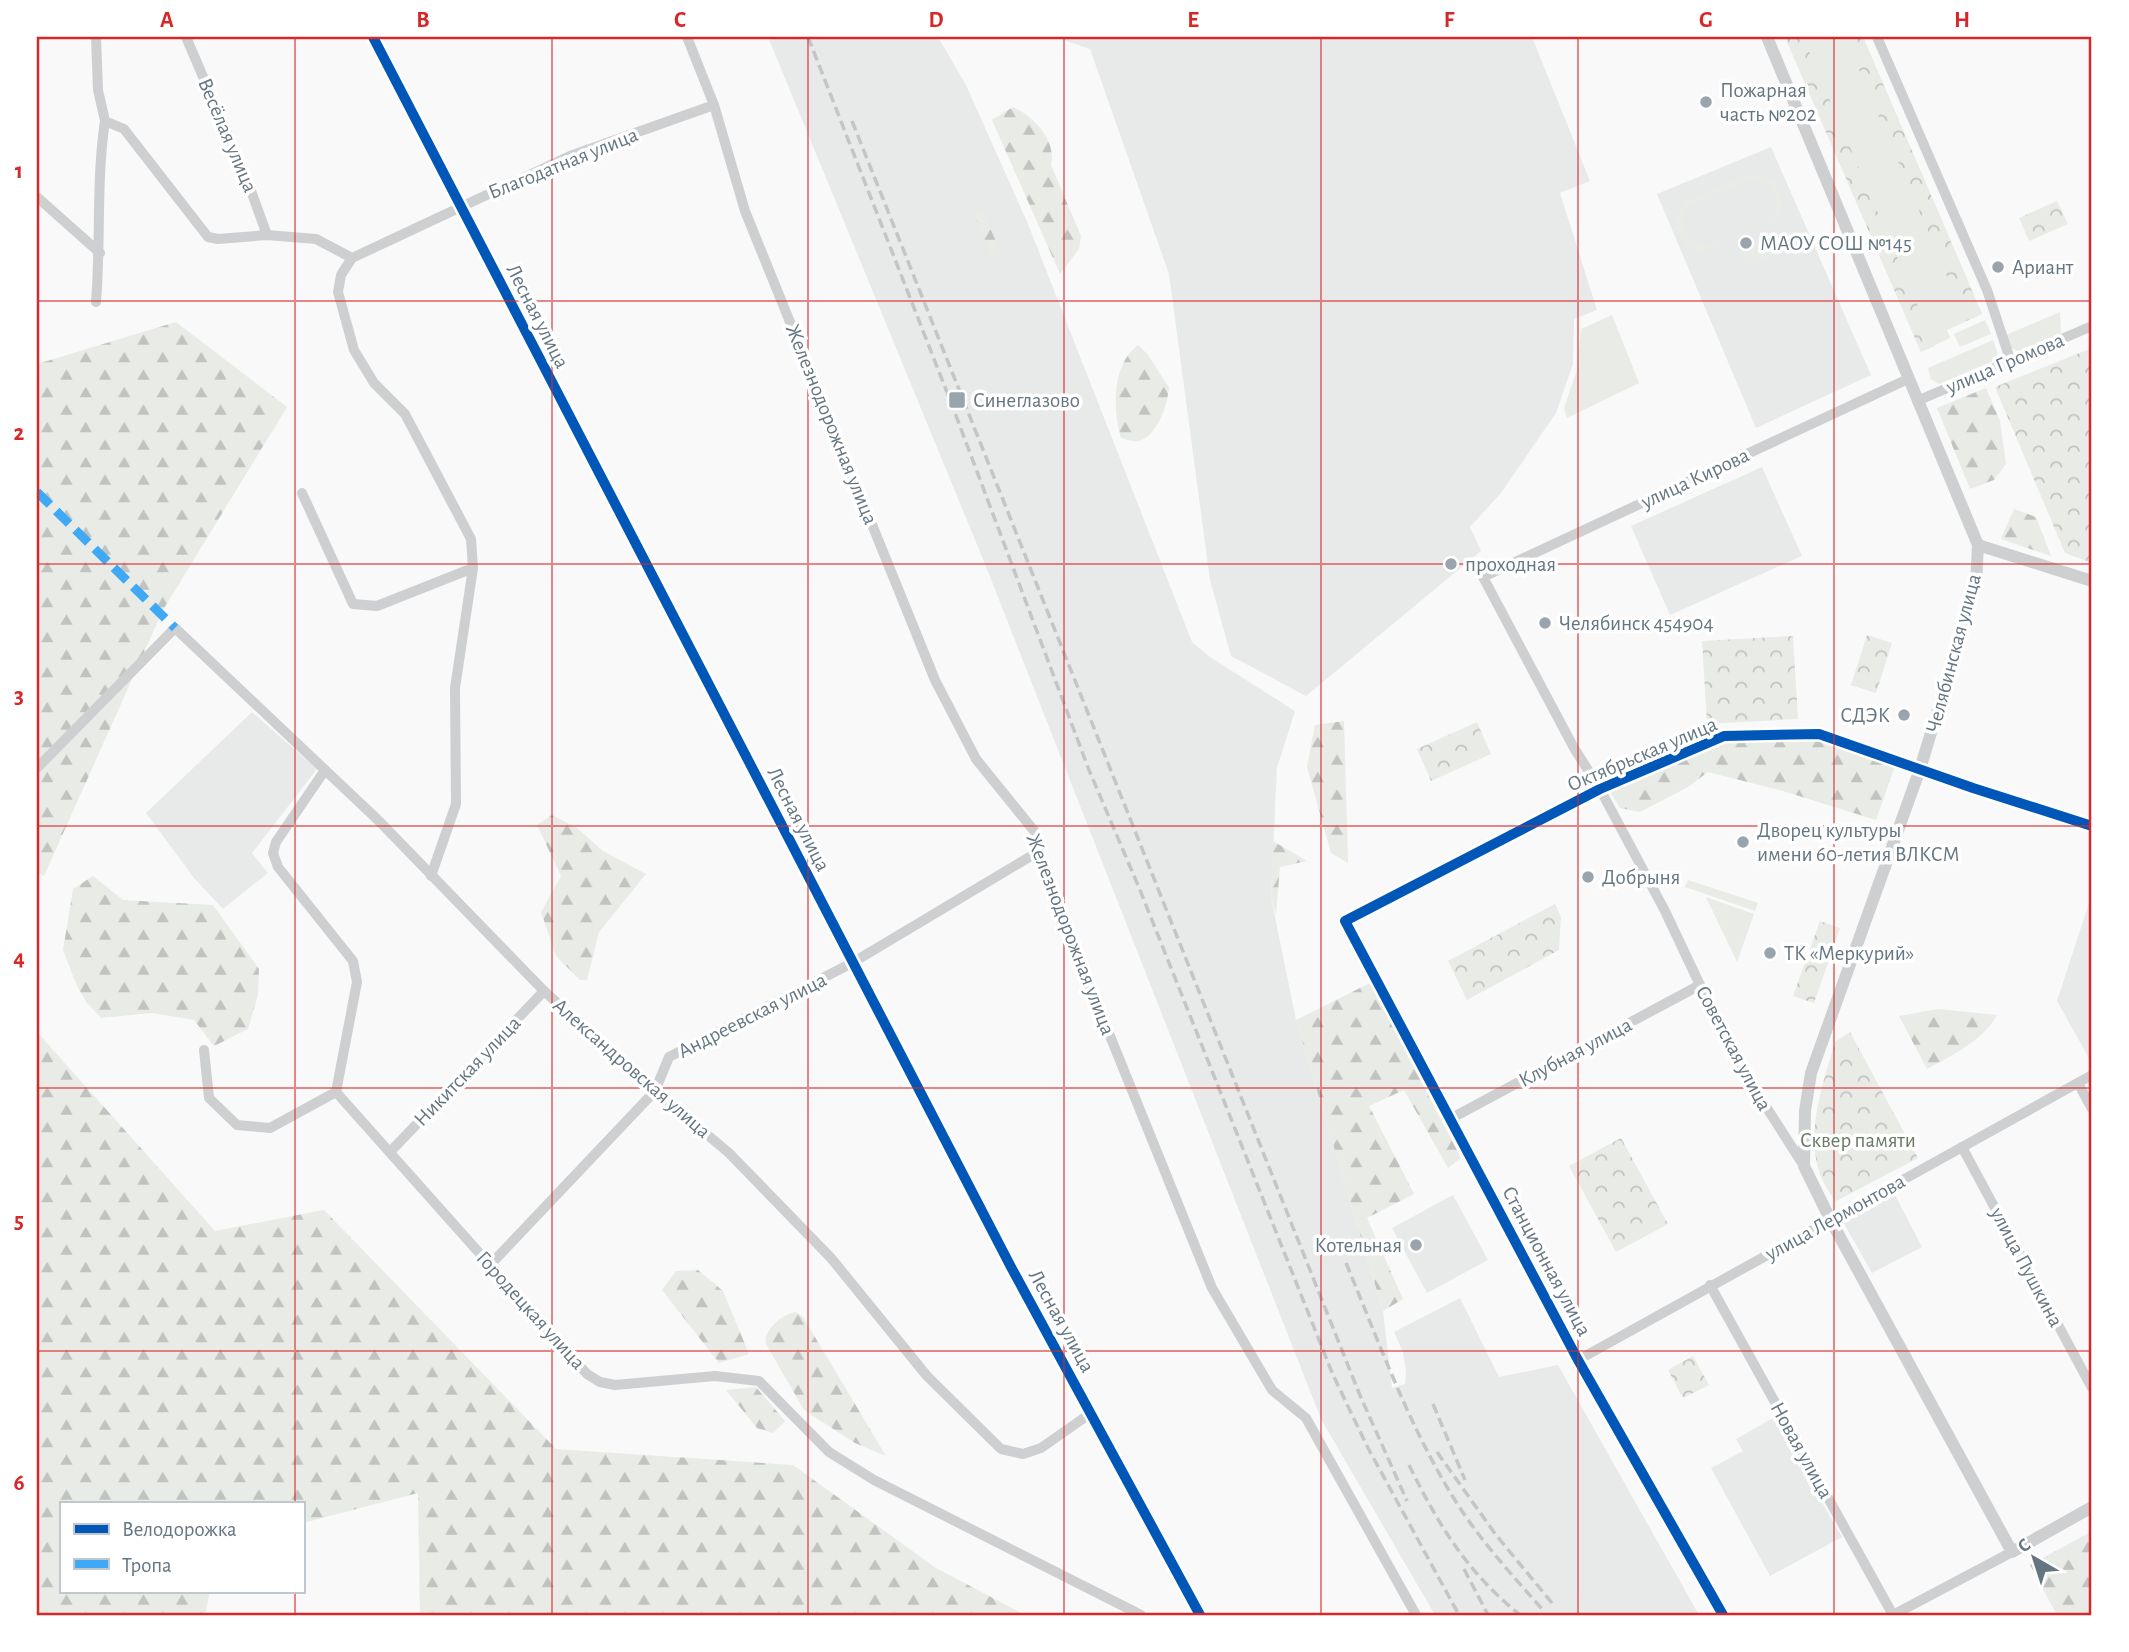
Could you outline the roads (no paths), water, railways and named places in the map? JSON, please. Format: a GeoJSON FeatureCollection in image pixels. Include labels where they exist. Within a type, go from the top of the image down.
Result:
{"type":"FeatureCollection","features":[{"type":"Feature","properties":{"kind":"street"},"geometry":{"type":"LineString","coordinates":[[96,37],[98,90],[105,121],[96,302]]}},
{"type":"Feature","properties":{"kind":"street","name":"Весёлая улица"},"geometry":{"type":"LineString","coordinates":[[186,37],[246,177],[267,235]]}},
{"type":"Feature","properties":{"kind":"street","name":"Лесная улица"},"geometry":{"type":"LineString","coordinates":[[373,37],[852,964],[1011,1267],[1200,1615]]}},
{"type":"Feature","properties":{"kind":"street","name":"Железнодорожная улица"},"geometry":{"type":"LineString","coordinates":[[687,37],[714,105],[745,211],[935,680],[976,759],[1035,832],[1036,853],[1212,1288],[1272,1390],[1306,1418],[1416,1615]]}},
{"type":"Feature","properties":{"kind":"street","name":"Челябинская улица"},"geometry":{"type":"LineString","coordinates":[[1767,37],[1978,545],[1976,585],[1920,769],[1811,1073],[1805,1111],[1804,1166]]}},
{"type":"Feature","properties":{"kind":"street"},"geometry":{"type":"LineString","coordinates":[[1877,37],[1991,301],[2011,362]]}},
{"type":"Feature","properties":{"kind":"street","name":"Благодатная улица"},"geometry":{"type":"LineString","coordinates":[[352,258],[570,156],[714,105]]}},
{"type":"Feature","properties":{"kind":"street"},"geometry":{"type":"LineString","coordinates":[[105,121],[124,130],[208,237],[219,239],[267,235],[316,239],[352,258],[341,275],[338,292],[354,350],[374,383],[405,414],[471,539],[473,568],[455,688],[456,804],[431,876]]}},
{"type":"Feature","properties":{"kind":"street"},"geometry":{"type":"LineString","coordinates":[[37,197],[100,253]]}},
{"type":"Feature","properties":{"kind":"street","name":"улица Громова"},"geometry":{"type":"LineString","coordinates":[[1917,401],[2092,326]]}},
{"type":"Feature","properties":{"kind":"street","name":"улица Кирова"},"geometry":{"type":"LineString","coordinates":[[1483,577],[1908,379]]}},
{"type":"Feature","properties":{"kind":"street"},"geometry":{"type":"LineString","coordinates":[[302,493],[353,604],[377,606],[473,568]]}},
{"type":"Feature","properties":{"kind":"street"},"geometry":{"type":"LineString","coordinates":[[1978,545],[2092,582]]}},
{"type":"Feature","properties":{"kind":"street","name":"Советская улица"},"geometry":{"type":"LineString","coordinates":[[1483,577],[1665,911],[1737,1062],[1804,1166],[1830,1219],[2012,1552]]}},
{"type":"Feature","properties":{"kind":"street","name":"Александровская улица"},"geometry":{"type":"LineString","coordinates":[[37,768],[175,628],[379,821],[544,991],[655,1091],[729,1153],[831,1258],[927,1376],[1001,1449],[1023,1454],[1041,1448],[1091,1413]]}},
{"type":"Feature","properties":{"kind":"street","name":"Октябрьская улица"},"geometry":{"type":"LineString","coordinates":[[1345,921],[1600,789],[1724,736],[1819,734],[1973,789],[2092,826]]}},
{"type":"Feature","properties":{"kind":"street"},"geometry":{"type":"LineString","coordinates":[[204,1050],[209,1098],[237,1125],[270,1128],[336,1092],[358,982],[352,961],[278,867],[273,853],[276,842],[325,770]]}},
{"type":"Feature","properties":{"kind":"street","name":"Андреевская улица"},"geometry":{"type":"LineString","coordinates":[[490,1265],[655,1091],[669,1057],[852,964],[1036,853]]}},
{"type":"Feature","properties":{"kind":"street","name":"Станционная улица"},"geometry":{"type":"LineString","coordinates":[[1345,921],[1578,1360],[1723,1615]]}},
{"type":"Feature","properties":{"kind":"street","name":"Клубная улица"},"geometry":{"type":"LineString","coordinates":[[1450,1119],[1700,985]]}},
{"type":"Feature","properties":{"kind":"street","name":"Никитская улица"},"geometry":{"type":"LineString","coordinates":[[390,1152],[544,991]]}},
{"type":"Feature","properties":{"kind":"street","name":"улица Лермонтова"},"geometry":{"type":"LineString","coordinates":[[1578,1360],[2092,1075]]}},
{"type":"Feature","properties":{"kind":"street"},"geometry":{"type":"LineString","coordinates":[[2078,1083],[2092,1109]]}},
{"type":"Feature","properties":{"kind":"street","name":"Городецкая улица"},"geometry":{"type":"LineString","coordinates":[[336,1092],[587,1374],[600,1382],[615,1385],[715,1376],[759,1381],[829,1452],[874,1480],[1141,1615]]}},
{"type":"Feature","properties":{"kind":"street","name":"улица Пушкина"},"geometry":{"type":"LineString","coordinates":[[1962,1147],[2092,1388]]}},
{"type":"Feature","properties":{"kind":"street","name":"Новая улица"},"geometry":{"type":"LineString","coordinates":[[1710,1285],[1893,1615]]}},
{"type":"Feature","properties":{"kind":"street"},"geometry":{"type":"LineString","coordinates":[[1893,1615],[2092,1507]]}},
{"type":"Feature","properties":{"kind":"railway"},"geometry":{"type":"LineString","coordinates":[[808,37],[952,405],[1089,770],[1140,890],[1333,1375],[1368,1448],[1459,1615]]}},
{"type":"Feature","properties":{"kind":"railway"},"geometry":{"type":"LineString","coordinates":[[852,121],[1359,1393],[1407,1501]]}},
{"type":"Feature","properties":{"kind":"railway"},"geometry":{"type":"LineString","coordinates":[[1346,1263],[1395,1382],[1437,1469],[1473,1527],[1543,1610]]}},
{"type":"Feature","properties":{"kind":"railway"},"geometry":{"type":"LineString","coordinates":[[1433,1404],[1465,1480]]}},
{"type":"Feature","properties":{"kind":"railway"},"geometry":{"type":"LineString","coordinates":[[1437,1452],[1496,1535],[1552,1603]]}},
{"type":"Feature","properties":{"kind":"railway"},"geometry":{"type":"LineString","coordinates":[[1409,1465],[1443,1528],[1469,1565],[1520,1615]]}},
{"type":"Feature","properties":{"kind":"railway"},"geometry":{"type":"LineString","coordinates":[[1464,1569],[1488,1615]]}},
{"type":"Feature","properties":{"kind":"place","name":"Пожарная часть №202"},"geometry":{"type":"Point","coordinates":[1706,102]}},
{"type":"Feature","properties":{"kind":"place","name":"МАОУ СОШ №145"},"geometry":{"type":"Point","coordinates":[1746,243]}},
{"type":"Feature","properties":{"kind":"place","name":"Ариант"},"geometry":{"type":"Point","coordinates":[1998,267]}},
{"type":"Feature","properties":{"kind":"place","name":"Синеглазово"},"geometry":{"type":"Point","coordinates":[957,400]}},
{"type":"Feature","properties":{"kind":"place","name":"проходная"},"geometry":{"type":"Point","coordinates":[1451,564]}},
{"type":"Feature","properties":{"kind":"place","name":"Челябинск 454904"},"geometry":{"type":"Point","coordinates":[1545,623]}},
{"type":"Feature","properties":{"kind":"place","name":"СДЭК"},"geometry":{"type":"Point","coordinates":[1904,715]}},
{"type":"Feature","properties":{"kind":"place","name":"Дворец культуры имени 60-летия ВЛКСМ"},"geometry":{"type":"Point","coordinates":[1743,842]}},
{"type":"Feature","properties":{"kind":"place","name":"Добрыня"},"geometry":{"type":"Point","coordinates":[1588,877]}},
{"type":"Feature","properties":{"kind":"place","name":"ТК «Меркурий»"},"geometry":{"type":"Point","coordinates":[1770,953]}},
{"type":"Feature","properties":{"kind":"place","name":"Котельная"},"geometry":{"type":"Point","coordinates":[1416,1245]}},
{"type":"Feature","properties":{"kind":"park label","name":"Сквер памяти"},"geometry":{"type":"Point","coordinates":[1858,1140]}}]}
